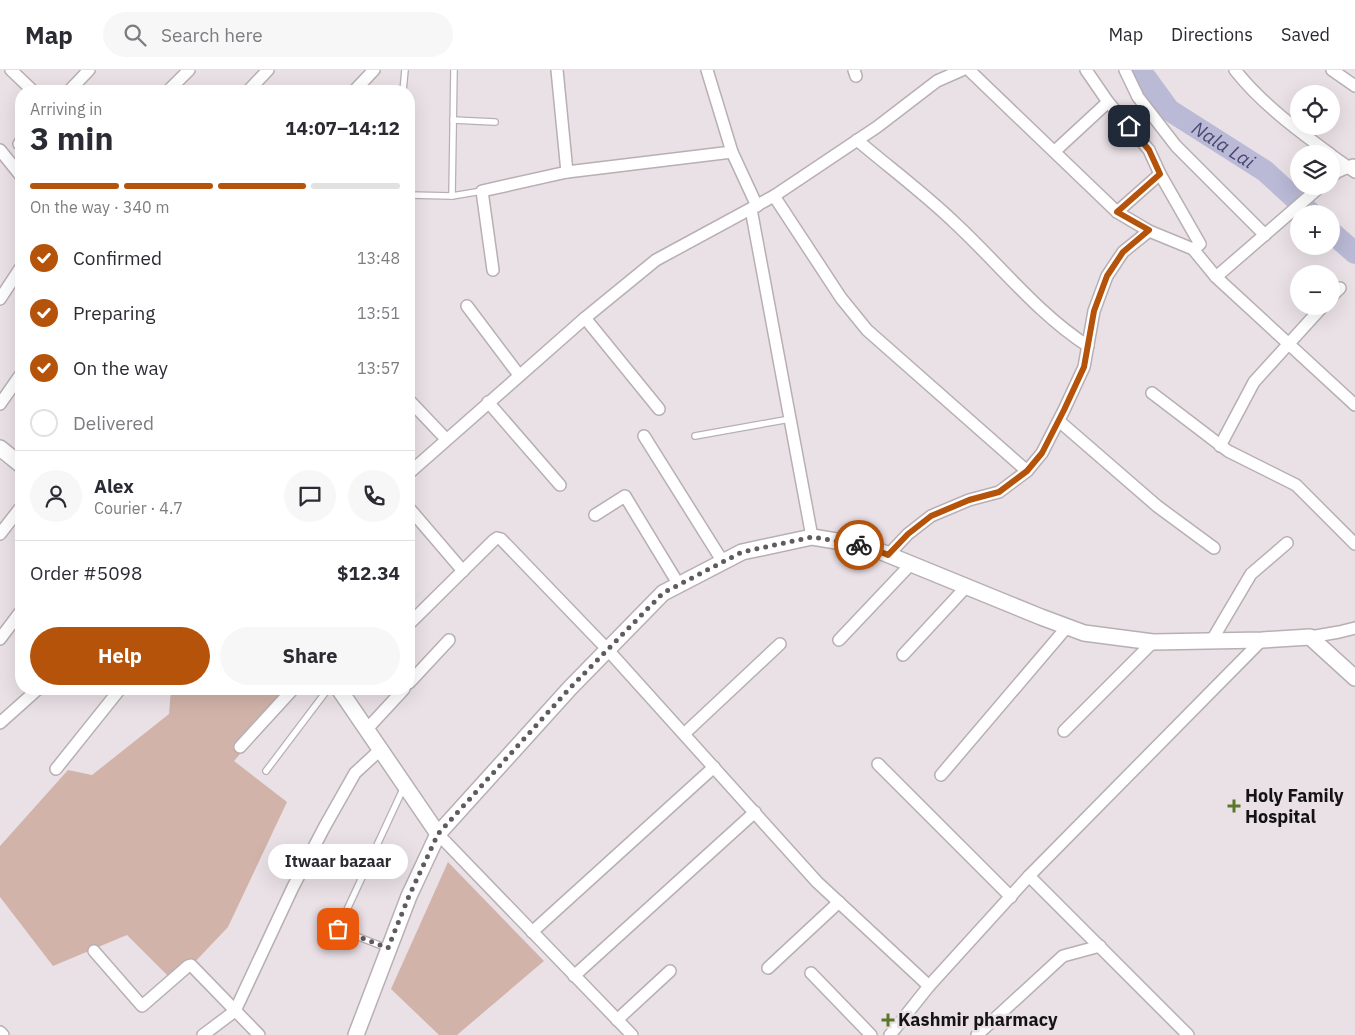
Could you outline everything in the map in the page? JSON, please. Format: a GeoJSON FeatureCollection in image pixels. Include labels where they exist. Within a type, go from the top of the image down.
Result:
{"type":"FeatureCollection","features":[{"type":"Feature","properties":{"kind":"main road"},"geometry":{"type":"LineString","coordinates":[[0,448],[15,460]]}},
{"type":"Feature","properties":{"kind":"main road"},"geometry":{"type":"LineString","coordinates":[[356,1035],[409,896],[438,834],[570,688],[663,593],[742,552],[812,537],[867,546],[1084,633],[1152,642],[1310,637],[1355,678]]}},
{"type":"Feature","properties":{"kind":"main road"},"geometry":{"type":"LineString","coordinates":[[342,695],[381,749],[438,834]]}},
{"type":"Feature","properties":{"kind":"street"},"geometry":{"type":"LineString","coordinates":[[11,70],[27,85]]}},
{"type":"Feature","properties":{"kind":"street"},"geometry":{"type":"LineString","coordinates":[[75,85],[89,70]]}},
{"type":"Feature","properties":{"kind":"street"},"geometry":{"type":"LineString","coordinates":[[174,85],[188,70]]}},
{"type":"Feature","properties":{"kind":"street"},"geometry":{"type":"LineString","coordinates":[[254,85],[268,70]]}},
{"type":"Feature","properties":{"kind":"street"},"geometry":{"type":"LineString","coordinates":[[360,85],[374,70]]}},
{"type":"Feature","properties":{"kind":"street"},"geometry":{"type":"LineString","coordinates":[[557,70],[567,172]]}},
{"type":"Feature","properties":{"kind":"street"},"geometry":{"type":"LineString","coordinates":[[707,70],[732,152],[754,208],[812,537]]}},
{"type":"Feature","properties":{"kind":"street"},"geometry":{"type":"LineString","coordinates":[[415,467],[585,318],[656,260],[774,196],[877,127],[937,81],[962,70]]}},
{"type":"Feature","properties":{"kind":"street"},"geometry":{"type":"LineString","coordinates":[[969,70],[1117,212],[1149,230],[1193,249],[1216,277],[1355,405]]}},
{"type":"Feature","properties":{"kind":"street"},"geometry":{"type":"LineString","coordinates":[[1086,70],[1108,102],[1149,150],[1160,174],[1200,244],[1193,249]]}},
{"type":"Feature","properties":{"kind":"street"},"geometry":{"type":"LineString","coordinates":[[1125,70],[1138,97],[1176,146],[1264,235]]}},
{"type":"Feature","properties":{"kind":"street"},"geometry":{"type":"LineString","coordinates":[[1235,70],[1249,88],[1297,130],[1318,145]]}},
{"type":"Feature","properties":{"kind":"street"},"geometry":{"type":"LineString","coordinates":[[1332,70],[1355,86]]}},
{"type":"Feature","properties":{"kind":"street"},"geometry":{"type":"LineString","coordinates":[[1055,151],[1108,102]]}},
{"type":"Feature","properties":{"kind":"street"},"geometry":{"type":"LineString","coordinates":[[857,140],[955,223],[1043,309],[1088,346]]}},
{"type":"Feature","properties":{"kind":"street"},"geometry":{"type":"LineString","coordinates":[[0,150],[15,169]]}},
{"type":"Feature","properties":{"kind":"street"},"geometry":{"type":"LineString","coordinates":[[493,270],[482,191],[567,172],[732,152]]}},
{"type":"Feature","properties":{"kind":"street"},"geometry":{"type":"LineString","coordinates":[[1340,160],[1353,168]]}},
{"type":"Feature","properties":{"kind":"street"},"geometry":{"type":"LineString","coordinates":[[1340,173],[1353,168]]}},
{"type":"Feature","properties":{"kind":"street"},"geometry":{"type":"LineString","coordinates":[[1117,212],[1160,174]]}},
{"type":"Feature","properties":{"kind":"street"},"geometry":{"type":"LineString","coordinates":[[1216,277],[1310,195]]}},
{"type":"Feature","properties":{"kind":"street"},"geometry":{"type":"LineString","coordinates":[[774,196],[841,298],[867,330],[1027,471]]}},
{"type":"Feature","properties":{"kind":"street"},"geometry":{"type":"LineString","coordinates":[[888,555],[908,534],[931,516],[969,500],[999,492],[1027,471],[1042,453],[1084,367],[1094,311],[1107,276],[1123,252],[1149,230]]}},
{"type":"Feature","properties":{"kind":"street"},"geometry":{"type":"LineString","coordinates":[[0,299],[15,276]]}},
{"type":"Feature","properties":{"kind":"street"},"geometry":{"type":"LineString","coordinates":[[467,306],[519,375]]}},
{"type":"Feature","properties":{"kind":"street"},"geometry":{"type":"LineString","coordinates":[[1220,446],[1254,382],[1315,315]]}},
{"type":"Feature","properties":{"kind":"street"},"geometry":{"type":"LineString","coordinates":[[585,318],[658,408]]}},
{"type":"Feature","properties":{"kind":"street"},"geometry":{"type":"LineString","coordinates":[[0,404],[15,383]]}},
{"type":"Feature","properties":{"kind":"street"},"geometry":{"type":"LineString","coordinates":[[1152,393],[1228,452],[1296,485],[1352,536]]}},
{"type":"Feature","properties":{"kind":"street"},"geometry":{"type":"LineString","coordinates":[[488,402],[560,485]]}},
{"type":"Feature","properties":{"kind":"street"},"geometry":{"type":"LineString","coordinates":[[415,406],[446,439]]}},
{"type":"Feature","properties":{"kind":"street"},"geometry":{"type":"LineString","coordinates":[[1059,421],[1157,506],[1214,548]]}},
{"type":"Feature","properties":{"kind":"street"},"geometry":{"type":"LineString","coordinates":[[644,436],[723,562]]}},
{"type":"Feature","properties":{"kind":"street"},"geometry":{"type":"LineString","coordinates":[[595,515],[625,496],[678,585]]}},
{"type":"Feature","properties":{"kind":"street"},"geometry":{"type":"LineString","coordinates":[[0,534],[15,515]]}},
{"type":"Feature","properties":{"kind":"street"},"geometry":{"type":"LineString","coordinates":[[415,515],[463,570]]}},
{"type":"Feature","properties":{"kind":"street"},"geometry":{"type":"LineString","coordinates":[[415,618],[494,540],[501,539],[607,649],[817,882],[929,986]]}},
{"type":"Feature","properties":{"kind":"street"},"geometry":{"type":"LineString","coordinates":[[1212,640],[1251,574],[1287,543]]}},
{"type":"Feature","properties":{"kind":"street"},"geometry":{"type":"LineString","coordinates":[[839,640],[911,564]]}},
{"type":"Feature","properties":{"kind":"street"},"geometry":{"type":"LineString","coordinates":[[903,655],[966,587]]}},
{"type":"Feature","properties":{"kind":"street"},"geometry":{"type":"LineString","coordinates":[[0,639],[15,619]]}},
{"type":"Feature","properties":{"kind":"street"},"geometry":{"type":"LineString","coordinates":[[941,775],[1067,627]]}},
{"type":"Feature","properties":{"kind":"street"},"geometry":{"type":"LineString","coordinates":[[1310,637],[1355,628]]}},
{"type":"Feature","properties":{"kind":"street"},"geometry":{"type":"LineString","coordinates":[[415,677],[449,640]]}},
{"type":"Feature","properties":{"kind":"street"},"geometry":{"type":"LineString","coordinates":[[896,1033],[929,986],[1029,876],[1262,640]]}},
{"type":"Feature","properties":{"kind":"street"},"geometry":{"type":"LineString","coordinates":[[1064,731],[1152,642]]}},
{"type":"Feature","properties":{"kind":"street"},"geometry":{"type":"LineString","coordinates":[[684,734],[780,644]]}},
{"type":"Feature","properties":{"kind":"street"},"geometry":{"type":"LineString","coordinates":[[0,723],[31,695]]}},
{"type":"Feature","properties":{"kind":"street"},"geometry":{"type":"LineString","coordinates":[[56,769],[115,695]]}},
{"type":"Feature","properties":{"kind":"street"},"geometry":{"type":"LineString","coordinates":[[240,747],[288,695]]}},
{"type":"Feature","properties":{"kind":"street"},"geometry":{"type":"LineString","coordinates":[[367,729],[398,695]]}},
{"type":"Feature","properties":{"kind":"street"},"geometry":{"type":"LineString","coordinates":[[202,1035],[235,1011],[324,826],[355,773],[381,749]]}},
{"type":"Feature","properties":{"kind":"street"},"geometry":{"type":"LineString","coordinates":[[878,764],[1011,897]]}},
{"type":"Feature","properties":{"kind":"street"},"geometry":{"type":"LineString","coordinates":[[532,932],[714,767]]}},
{"type":"Feature","properties":{"kind":"street"},"geometry":{"type":"LineString","coordinates":[[574,976],[755,812]]}},
{"type":"Feature","properties":{"kind":"street"},"geometry":{"type":"LineString","coordinates":[[438,834],[632,1035]]}},
{"type":"Feature","properties":{"kind":"street"},"geometry":{"type":"LineString","coordinates":[[1029,876],[1188,1035]]}},
{"type":"Feature","properties":{"kind":"street"},"geometry":{"type":"LineString","coordinates":[[768,968],[839,902]]}},
{"type":"Feature","properties":{"kind":"street"},"geometry":{"type":"LineString","coordinates":[[977,1035],[1063,956],[1100,946]]}},
{"type":"Feature","properties":{"kind":"street"},"geometry":{"type":"LineString","coordinates":[[94,951],[140,1005],[145,1005],[191,965],[259,1035]]}},
{"type":"Feature","properties":{"kind":"street"},"geometry":{"type":"LineString","coordinates":[[617,1020],[670,971]]}},
{"type":"Feature","properties":{"kind":"street"},"geometry":{"type":"LineString","coordinates":[[811,973],[871,1035]]}},
{"type":"Feature","properties":{"kind":"street"},"geometry":{"type":"LineString","coordinates":[[0,1032],[3,1035]]}},
{"type":"Feature","properties":{"kind":"lane"},"geometry":{"type":"LineString","coordinates":[[404,85],[405,70]]}},
{"type":"Feature","properties":{"kind":"lane"},"geometry":{"type":"LineString","coordinates":[[452,196],[454,70]]}},
{"type":"Feature","properties":{"kind":"lane"},"geometry":{"type":"LineString","coordinates":[[453,120],[495,122]]}},
{"type":"Feature","properties":{"kind":"lane"},"geometry":{"type":"LineString","coordinates":[[415,195],[452,196],[482,191]]}},
{"type":"Feature","properties":{"kind":"lane"},"geometry":{"type":"LineString","coordinates":[[695,436],[790,419]]}},
{"type":"Feature","properties":{"kind":"lane"},"geometry":{"type":"LineString","coordinates":[[266,771],[332,695]]}},
{"type":"Feature","properties":{"kind":"lane"},"geometry":{"type":"LineString","coordinates":[[388,948],[338,929],[405,785]]}},
{"type":"Feature","properties":{"kind":"shaded area"},"geometry":{"type":"Polygon","coordinates":[[[171,695],[291,695],[234,761],[287,802],[228,927],[175,983],[127,935],[53,966],[0,897],[0,846],[68,770],[92,775],[169,714],[171,695]]]}},
{"type":"Feature","properties":{"kind":"shaded area"},"geometry":{"type":"Polygon","coordinates":[[[448,862],[544,961],[457,1035],[439,1035],[391,989],[448,862]]]}},
{"type":"Feature","properties":{"kind":"waterway","name":"Nala Lai"},"geometry":{"type":"LineString","coordinates":[[1140,70],[1169,110],[1265,171],[1302,205]]}},
{"type":"Feature","properties":{"kind":"waterway","name":"Nala Lai"},"geometry":{"type":"LineString","coordinates":[[1340,240],[1355,253]]}},
{"type":"Feature","properties":{"kind":"way so far"},"geometry":{"type":"LineString","coordinates":[[338,929],[388,948],[409,896],[438,834],[570,688],[663,593],[742,552],[812,537],[859,545]]}},
{"type":"Feature","properties":{"kind":"place","name":"Holy Family Hospital"},"geometry":{"type":"Point","coordinates":[1234,806]}},
{"type":"Feature","properties":{"kind":"place","name":"Itwaar bazaar"},"geometry":{"type":"Point","coordinates":[338,929]}},
{"type":"Feature","properties":{"kind":"place","name":"Kashmir pharmacy"},"geometry":{"type":"Point","coordinates":[888,1020]}},
{"type":"Feature","properties":{"kind":"route"},"geometry":{"type":"LineString","coordinates":[[859,545],[867,546],[888,555],[908,534],[931,516],[969,500],[999,492],[1027,471],[1042,453],[1084,367],[1094,311],[1107,276],[1123,252],[1149,230],[1117,212],[1160,174],[1149,150],[1129,126]]}}]}
